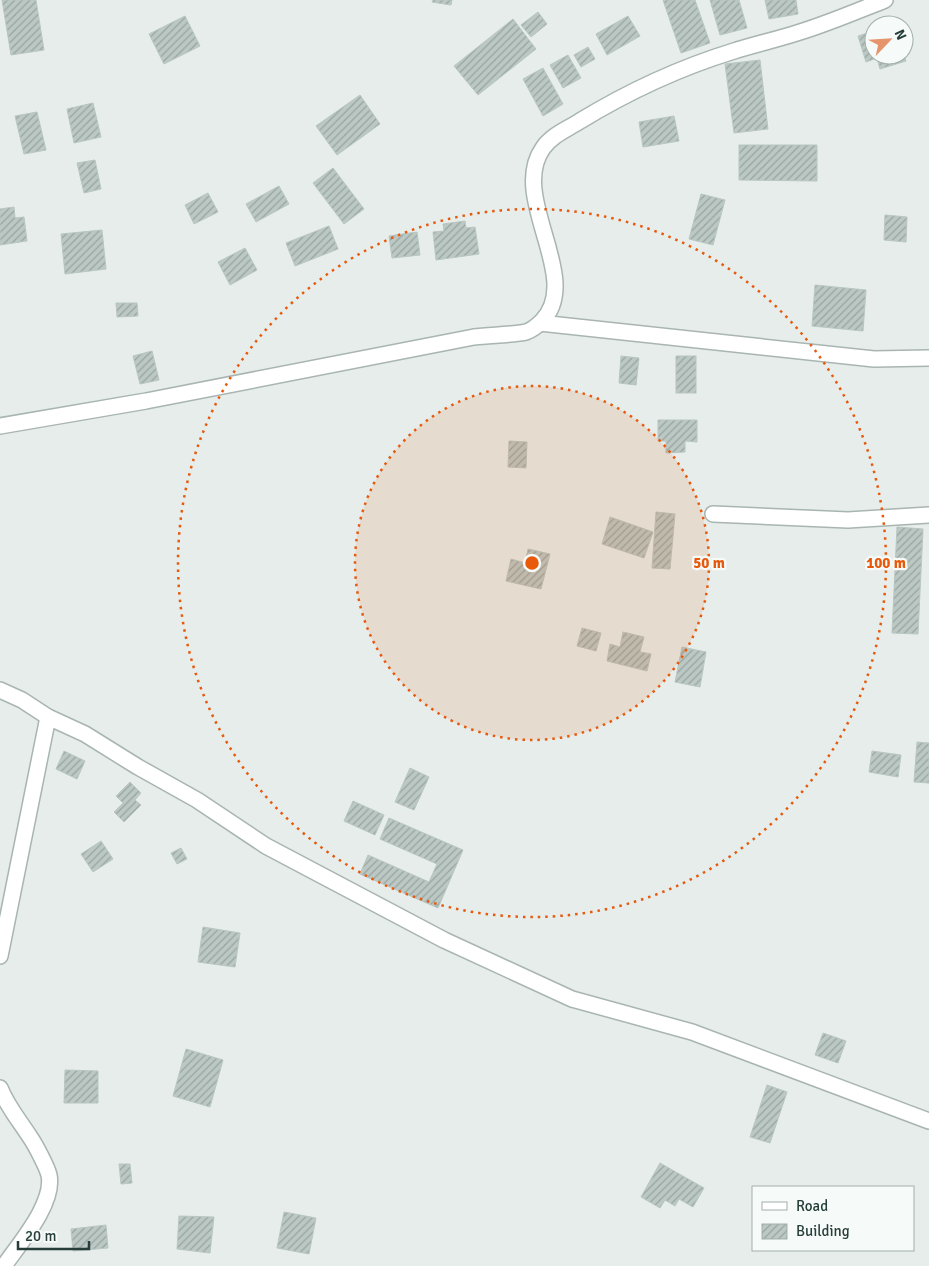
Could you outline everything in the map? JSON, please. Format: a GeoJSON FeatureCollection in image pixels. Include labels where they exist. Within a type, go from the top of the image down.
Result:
{"type":"FeatureCollection","features":[{"type":"Feature","properties":{"kind":"street"},"geometry":{"type":"LineString","coordinates":[[0,426],[146,401],[474,337],[527,332],[540,323],[549,313],[555,296],[549,251],[534,196],[533,179],[534,165],[538,155],[553,136],[597,111],[676,72],[733,51],[800,32],[885,0]]}},
{"type":"Feature","properties":{"kind":"street"},"geometry":{"type":"LineString","coordinates":[[540,323],[874,358],[929,358]]}},
{"type":"Feature","properties":{"kind":"street"},"geometry":{"type":"LineString","coordinates":[[713,514],[848,520],[929,515]]}},
{"type":"Feature","properties":{"kind":"street"},"geometry":{"type":"LineString","coordinates":[[0,690],[22,700],[48,717],[85,734],[196,800],[266,846],[444,940],[572,999],[692,1032],[929,1121]]}},
{"type":"Feature","properties":{"kind":"street"},"geometry":{"type":"LineString","coordinates":[[0,956],[48,717]]}},
{"type":"Feature","properties":{"kind":"street"},"geometry":{"type":"LineString","coordinates":[[0,1088],[6,1102],[32,1139],[49,1175],[48,1196],[33,1224],[4,1266]]}},
{"type":"Feature","properties":{"kind":"building"},"geometry":{"type":"Polygon","coordinates":[[[2,0],[36,0],[44,50],[11,55],[2,0]]]}},
{"type":"Feature","properties":{"kind":"building"},"geometry":{"type":"Polygon","coordinates":[[[433,0],[452,0],[451,5],[432,2],[433,0]]]}},
{"type":"Feature","properties":{"kind":"building"},"geometry":{"type":"Polygon","coordinates":[[[663,0],[695,0],[710,43],[681,53],[663,0]]]}},
{"type":"Feature","properties":{"kind":"building"},"geometry":{"type":"Polygon","coordinates":[[[710,0],[739,0],[747,28],[720,35],[710,0]]]}},
{"type":"Feature","properties":{"kind":"building"},"geometry":{"type":"Polygon","coordinates":[[[765,0],[796,0],[798,14],[769,19],[765,0]]]}},
{"type":"Feature","properties":{"kind":"building"},"geometry":{"type":"Polygon","coordinates":[[[538,12],[547,24],[531,37],[521,25],[538,12]]]}},
{"type":"Feature","properties":{"kind":"building"},"geometry":{"type":"Polygon","coordinates":[[[185,16],[200,46],[164,64],[149,34],[185,16]]]}},
{"type":"Feature","properties":{"kind":"building"},"geometry":{"type":"Polygon","coordinates":[[[628,16],[640,36],[607,55],[596,34],[628,16]]]}},
{"type":"Feature","properties":{"kind":"building"},"geometry":{"type":"Polygon","coordinates":[[[513,19],[536,49],[478,95],[454,66],[513,19]]]}},
{"type":"Feature","properties":{"kind":"building"},"geometry":{"type":"Polygon","coordinates":[[[864,34],[864,56],[858,36],[864,34]]]}},
{"type":"Feature","properties":{"kind":"building"},"geometry":{"type":"Polygon","coordinates":[[[588,47],[595,59],[581,67],[574,55],[588,47]]]}},
{"type":"Feature","properties":{"kind":"building"},"geometry":{"type":"Polygon","coordinates":[[[568,55],[581,78],[563,88],[550,65],[568,55]]]}},
{"type":"Feature","properties":{"kind":"building"},"geometry":{"type":"Polygon","coordinates":[[[760,60],[768,129],[734,133],[725,64],[760,60]]]}},
{"type":"Feature","properties":{"kind":"building"},"geometry":{"type":"Polygon","coordinates":[[[879,65],[893,65],[880,69],[879,65]]]}},
{"type":"Feature","properties":{"kind":"building"},"geometry":{"type":"Polygon","coordinates":[[[543,68],[563,104],[543,116],[523,79],[543,68]]]}},
{"type":"Feature","properties":{"kind":"building"},"geometry":{"type":"Polygon","coordinates":[[[360,95],[380,124],[337,155],[316,126],[360,95]]]}},
{"type":"Feature","properties":{"kind":"building"},"geometry":{"type":"Polygon","coordinates":[[[93,103],[101,137],[74,143],[67,109],[93,103]]]}},
{"type":"Feature","properties":{"kind":"building"},"geometry":{"type":"Polygon","coordinates":[[[37,112],[46,150],[24,154],[15,116],[37,112]]]}},
{"type":"Feature","properties":{"kind":"building"},"geometry":{"type":"Polygon","coordinates":[[[674,116],[679,141],[643,147],[639,122],[674,116]]]}},
{"type":"Feature","properties":{"kind":"building"},"geometry":{"type":"Polygon","coordinates":[[[739,145],[817,145],[817,181],[739,180],[739,145]]]}},
{"type":"Feature","properties":{"kind":"building"},"geometry":{"type":"Polygon","coordinates":[[[95,160],[101,189],[84,193],[77,163],[95,160]]]}},
{"type":"Feature","properties":{"kind":"building"},"geometry":{"type":"Polygon","coordinates":[[[333,168],[364,209],[344,224],[313,183],[333,168]]]}},
{"type":"Feature","properties":{"kind":"building"},"geometry":{"type":"Polygon","coordinates":[[[279,186],[289,204],[256,222],[246,204],[279,186]]]}},
{"type":"Feature","properties":{"kind":"building"},"geometry":{"type":"Polygon","coordinates":[[[208,193],[218,212],[194,224],[185,205],[208,193]]]}},
{"type":"Feature","properties":{"kind":"building"},"geometry":{"type":"Polygon","coordinates":[[[701,194],[725,200],[713,245],[689,239],[701,194]]]}},
{"type":"Feature","properties":{"kind":"building"},"geometry":{"type":"Polygon","coordinates":[[[14,207],[15,218],[24,217],[27,241],[0,245],[0,209],[14,207]]]}},
{"type":"Feature","properties":{"kind":"building"},"geometry":{"type":"Polygon","coordinates":[[[885,215],[907,217],[906,242],[884,240],[885,215]]]}},
{"type":"Feature","properties":{"kind":"building"},"geometry":{"type":"Polygon","coordinates":[[[465,221],[466,228],[475,227],[479,254],[436,260],[433,232],[444,231],[443,224],[465,221]]]}},
{"type":"Feature","properties":{"kind":"building"},"geometry":{"type":"Polygon","coordinates":[[[329,226],[338,249],[295,266],[286,243],[329,226]]]}},
{"type":"Feature","properties":{"kind":"building"},"geometry":{"type":"Polygon","coordinates":[[[102,230],[106,269],[65,274],[61,234],[102,230]]]}},
{"type":"Feature","properties":{"kind":"building"},"geometry":{"type":"Polygon","coordinates":[[[417,232],[420,255],[392,258],[389,236],[417,232]]]}},
{"type":"Feature","properties":{"kind":"building"},"geometry":{"type":"Polygon","coordinates":[[[245,248],[257,270],[230,285],[218,262],[245,248]]]}},
{"type":"Feature","properties":{"kind":"building"},"geometry":{"type":"Polygon","coordinates":[[[815,285],[866,290],[863,331],[812,326],[815,285]]]}},
{"type":"Feature","properties":{"kind":"building"},"geometry":{"type":"Polygon","coordinates":[[[116,303],[137,303],[138,316],[117,317],[116,303]]]}},
{"type":"Feature","properties":{"kind":"building"},"geometry":{"type":"Polygon","coordinates":[[[152,351],[159,380],[140,384],[133,356],[152,351]]]}},
{"type":"Feature","properties":{"kind":"building"},"geometry":{"type":"Polygon","coordinates":[[[621,356],[639,358],[636,385],[619,383],[621,356]]]}},
{"type":"Feature","properties":{"kind":"building"},"geometry":{"type":"Polygon","coordinates":[[[676,356],[696,356],[696,393],[676,393],[676,356]]]}},
{"type":"Feature","properties":{"kind":"building"},"geometry":{"type":"Polygon","coordinates":[[[658,420],[697,420],[697,442],[685,441],[685,452],[666,453],[666,441],[658,441],[658,420]]]}},
{"type":"Feature","properties":{"kind":"building"},"geometry":{"type":"Polygon","coordinates":[[[509,441],[527,442],[526,468],[508,467],[509,441]]]}},
{"type":"Feature","properties":{"kind":"building"},"geometry":{"type":"Polygon","coordinates":[[[656,512],[675,514],[670,569],[652,568],[656,512]]]}},
{"type":"Feature","properties":{"kind":"building"},"geometry":{"type":"Polygon","coordinates":[[[610,517],[653,532],[644,558],[602,544],[610,517]]]}},
{"type":"Feature","properties":{"kind":"building"},"geometry":{"type":"Polygon","coordinates":[[[897,527],[923,529],[918,634],[892,633],[897,527]]]}},
{"type":"Feature","properties":{"kind":"building"},"geometry":{"type":"Polygon","coordinates":[[[528,549],[550,554],[541,589],[506,581],[511,559],[525,563],[528,549]]]}},
{"type":"Feature","properties":{"kind":"building"},"geometry":{"type":"Polygon","coordinates":[[[582,628],[601,633],[596,651],[577,646],[582,628]]]}},
{"type":"Feature","properties":{"kind":"building"},"geometry":{"type":"Polygon","coordinates":[[[623,632],[644,637],[640,652],[651,654],[647,671],[607,661],[610,644],[620,647],[623,632]]]}},
{"type":"Feature","properties":{"kind":"building"},"geometry":{"type":"Polygon","coordinates":[[[682,647],[706,652],[700,687],[675,682],[682,647]]]}},
{"type":"Feature","properties":{"kind":"building"},"geometry":{"type":"Polygon","coordinates":[[[917,742],[929,743],[929,783],[914,782],[917,742]]]}},
{"type":"Feature","properties":{"kind":"building"},"geometry":{"type":"Polygon","coordinates":[[[64,751],[85,761],[77,779],[56,769],[64,751]]]}},
{"type":"Feature","properties":{"kind":"building"},"geometry":{"type":"Polygon","coordinates":[[[872,751],[901,755],[898,777],[869,772],[872,751]]]}},
{"type":"Feature","properties":{"kind":"building"},"geometry":{"type":"Polygon","coordinates":[[[410,768],[429,777],[414,810],[395,802],[410,768]]]}},
{"type":"Feature","properties":{"kind":"building"},"geometry":{"type":"Polygon","coordinates":[[[130,782],[141,793],[135,800],[141,805],[124,822],[114,812],[123,803],[116,796],[130,782]]]}},
{"type":"Feature","properties":{"kind":"building"},"geometry":{"type":"Polygon","coordinates":[[[353,801],[384,815],[375,835],[344,821],[353,801]]]}},
{"type":"Feature","properties":{"kind":"building"},"geometry":{"type":"Polygon","coordinates":[[[389,818],[463,850],[438,908],[360,874],[368,855],[429,882],[437,864],[380,839],[389,818]]]}},
{"type":"Feature","properties":{"kind":"building"},"geometry":{"type":"Polygon","coordinates":[[[101,841],[113,859],[93,872],[81,854],[101,841]]]}},
{"type":"Feature","properties":{"kind":"building"},"geometry":{"type":"Polygon","coordinates":[[[181,848],[187,859],[177,864],[171,853],[181,848]]]}},
{"type":"Feature","properties":{"kind":"building"},"geometry":{"type":"Polygon","coordinates":[[[203,927],[240,933],[235,967],[198,962],[203,927]]]}},
{"type":"Feature","properties":{"kind":"building"},"geometry":{"type":"Polygon","coordinates":[[[823,1033],[846,1041],[838,1063],[815,1055],[823,1033]]]}},
{"type":"Feature","properties":{"kind":"building"},"geometry":{"type":"Polygon","coordinates":[[[186,1049],[223,1060],[210,1107],[173,1096],[186,1049]]]}},
{"type":"Feature","properties":{"kind":"building"},"geometry":{"type":"Polygon","coordinates":[[[65,1070],[98,1071],[98,1103],[64,1103],[65,1070]]]}},
{"type":"Feature","properties":{"kind":"building"},"geometry":{"type":"Polygon","coordinates":[[[767,1085],[787,1092],[770,1143],[750,1137],[767,1085]]]}},
{"type":"Feature","properties":{"kind":"building"},"geometry":{"type":"Polygon","coordinates":[[[660,1163],[704,1188],[693,1207],[679,1199],[675,1206],[665,1200],[660,1208],[641,1197],[660,1163]]]}},
{"type":"Feature","properties":{"kind":"building"},"geometry":{"type":"Polygon","coordinates":[[[119,1164],[130,1164],[132,1183],[121,1184],[119,1164]]]}},
{"type":"Feature","properties":{"kind":"building"},"geometry":{"type":"Polygon","coordinates":[[[284,1212],[316,1218],[309,1254],[277,1248],[284,1212]]]}},
{"type":"Feature","properties":{"kind":"building"},"geometry":{"type":"Polygon","coordinates":[[[179,1216],[214,1217],[210,1253],[177,1249],[179,1216]]]}},
{"type":"Feature","properties":{"kind":"building"},"geometry":{"type":"Polygon","coordinates":[[[106,1225],[108,1248],[73,1251],[71,1229],[106,1225]]]}}]}
